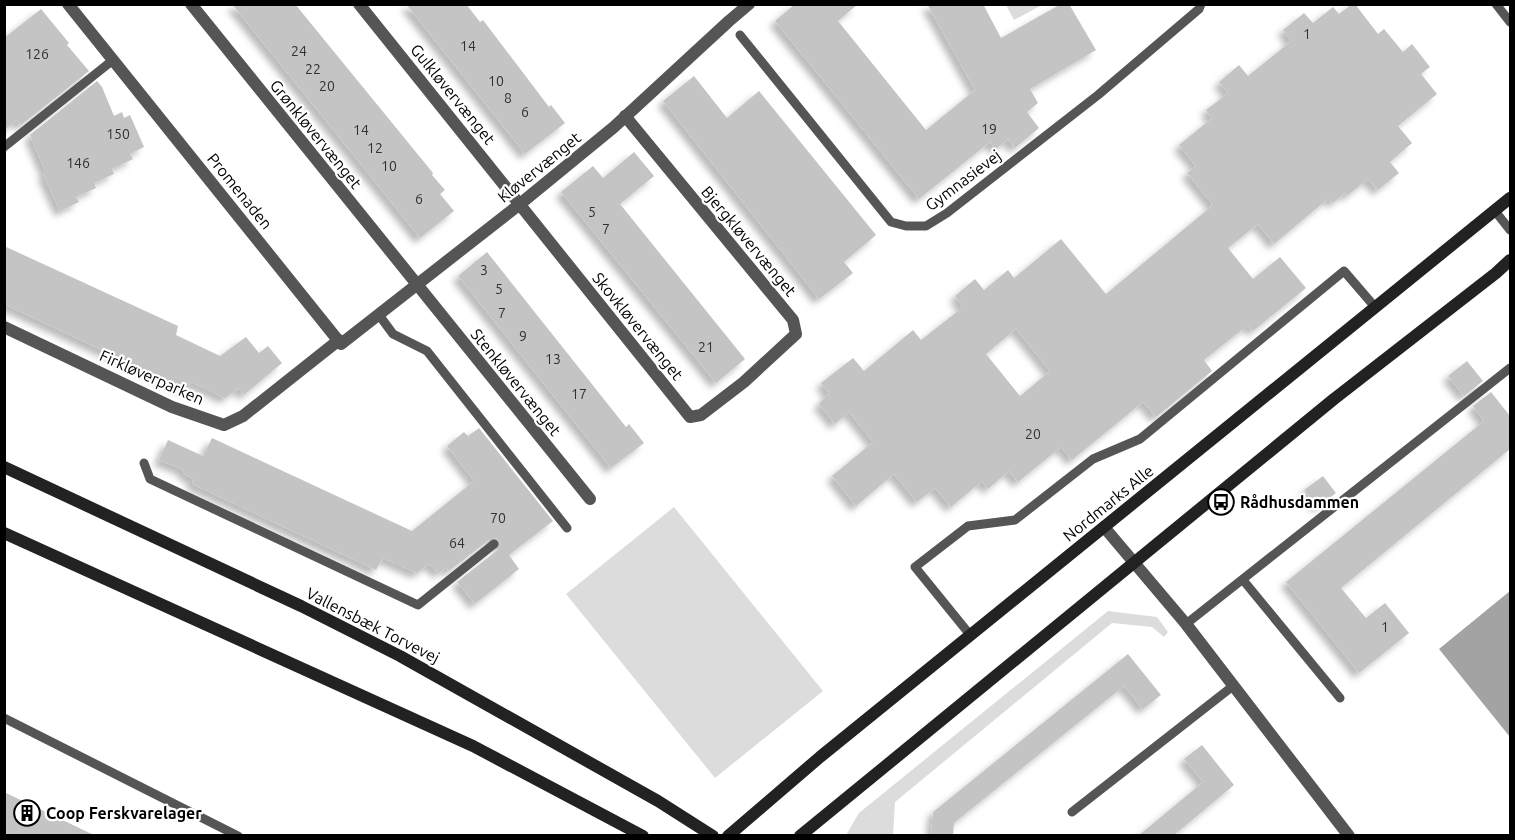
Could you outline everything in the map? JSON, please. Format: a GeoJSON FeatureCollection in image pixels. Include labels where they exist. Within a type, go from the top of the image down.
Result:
{"type":"FeatureCollection","features":[{"type":"Feature","properties":{"kind":"street","name":"Promenaden"},"geometry":{"type":"LineString","coordinates":[[68,4],[340,342]]}},
{"type":"Feature","properties":{"kind":"street","name":"Grønkløvervænget"},"geometry":{"type":"LineString","coordinates":[[191,4],[417,285]]}},
{"type":"Feature","properties":{"kind":"street","name":"Gulkløvervænget"},"geometry":{"type":"LineString","coordinates":[[359,4],[520,204]]}},
{"type":"Feature","properties":{"kind":"street","name":"Kløvervænget"},"geometry":{"type":"LineString","coordinates":[[340,342],[379,315],[520,204],[625,116],[749,4]]}},
{"type":"Feature","properties":{"kind":"street","name":"Bjergkløvervænget"},"geometry":{"type":"LineString","coordinates":[[625,116],[794,320],[796,334],[744,382]]}},
{"type":"Feature","properties":{"kind":"street","name":"Nordmarks Alle"},"geometry":{"type":"LineString","coordinates":[[728,836],[820,757],[1510,198]]}},
{"type":"Feature","properties":{"kind":"street","name":"Skovkløvervænget"},"geometry":{"type":"LineString","coordinates":[[520,204],[690,417],[701,415],[744,382]]}},
{"type":"Feature","properties":{"kind":"street"},"geometry":{"type":"LineString","coordinates":[[800,836],[1334,399],[1510,260]]}},
{"type":"Feature","properties":{"kind":"street","name":"Stenkløvervænget"},"geometry":{"type":"LineString","coordinates":[[417,285],[590,499]]}},
{"type":"Feature","properties":{"kind":"street","name":"Firkløverparken"},"geometry":{"type":"LineString","coordinates":[[4,327],[172,407],[224,425],[243,416],[340,342]]}},
{"type":"Feature","properties":{"kind":"street","name":"Vallensbæk Torvevej"},"geometry":{"type":"LineString","coordinates":[[4,467],[301,606],[400,656],[658,801],[713,836]]}},
{"type":"Feature","properties":{"kind":"street"},"geometry":{"type":"LineString","coordinates":[[1104,527],[1186,624],[1349,836]]}},
{"type":"Feature","properties":{"kind":"street"},"geometry":{"type":"LineString","coordinates":[[4,533],[473,746],[643,836]]}},
{"type":"Feature","properties":{"kind":"lane","name":"Gymnasievej"},"geometry":{"type":"LineString","coordinates":[[740,35],[891,222],[906,226],[926,226],[947,213],[1098,95],[1199,9],[1201,4]]}},
{"type":"Feature","properties":{"kind":"lane"},"geometry":{"type":"LineString","coordinates":[[1496,4],[1510,22]]}},
{"type":"Feature","properties":{"kind":"lane"},"geometry":{"type":"LineString","coordinates":[[4,147],[113,60]]}},
{"type":"Feature","properties":{"kind":"lane"},"geometry":{"type":"LineString","coordinates":[[1495,212],[1510,231]]}},
{"type":"Feature","properties":{"kind":"lane"},"geometry":{"type":"LineString","coordinates":[[971,636],[915,567],[968,526],[1015,520],[1093,459],[1140,439],[1344,271],[1375,307]]}},
{"type":"Feature","properties":{"kind":"lane"},"geometry":{"type":"LineString","coordinates":[[379,315],[393,334],[427,351],[567,528]]}},
{"type":"Feature","properties":{"kind":"lane"},"geometry":{"type":"LineString","coordinates":[[1186,624],[1510,368]]}},
{"type":"Feature","properties":{"kind":"lane"},"geometry":{"type":"LineString","coordinates":[[144,463],[150,479],[418,605],[494,544]]}},
{"type":"Feature","properties":{"kind":"lane"},"geometry":{"type":"LineString","coordinates":[[1243,580],[1340,698]]}},
{"type":"Feature","properties":{"kind":"lane"},"geometry":{"type":"LineString","coordinates":[[1072,812],[1233,686]]}},
{"type":"Feature","properties":{"kind":"lane"},"geometry":{"type":"LineString","coordinates":[[4,718],[237,836]]}},
{"type":"Feature","properties":{"kind":"shaded area"},"geometry":{"type":"Polygon","coordinates":[[[1006,5],[1042,5],[1014,20],[1006,5]]]}},
{"type":"Feature","properties":{"kind":"shaded area"},"geometry":{"type":"Polygon","coordinates":[[[674,507],[823,691],[715,778],[566,594],[674,507]]]}},
{"type":"Feature","properties":{"kind":"shaded area"},"geometry":{"type":"Polygon","coordinates":[[[1510,591],[1510,737],[1439,649],[1510,591]]]}},
{"type":"Feature","properties":{"kind":"shaded area"},"geometry":{"type":"Polygon","coordinates":[[[1108,611],[1157,617],[1168,632],[1164,637],[1152,627],[1112,623],[895,802],[893,835],[846,835],[859,813],[1108,611]]]}},
{"type":"Feature","properties":{"kind":"building"},"geometry":{"type":"Polygon","coordinates":[[[232,4],[295,4],[433,173],[432,175],[445,190],[440,194],[454,211],[420,238],[232,4]]]}},
{"type":"Feature","properties":{"kind":"building"},"geometry":{"type":"Polygon","coordinates":[[[406,4],[466,4],[480,22],[483,20],[549,107],[551,105],[565,123],[525,154],[406,4]]]}},
{"type":"Feature","properties":{"kind":"building"},"geometry":{"type":"Polygon","coordinates":[[[795,4],[858,4],[838,21],[926,130],[975,90],[927,4],[983,4],[1001,38],[1061,4],[1069,4],[1096,50],[1030,89],[1038,103],[1027,112],[1039,128],[1015,148],[1008,139],[996,149],[990,142],[919,199],[775,21],[795,4]]]}},
{"type":"Feature","properties":{"kind":"building"},"geometry":{"type":"Polygon","coordinates":[[[1355,4],[1378,34],[1384,29],[1403,52],[1412,44],[1430,67],[1421,74],[1437,94],[1398,126],[1412,143],[1390,162],[1399,173],[1378,190],[1368,179],[1347,196],[1345,193],[1333,203],[1329,198],[1274,244],[1258,224],[1228,248],[1253,279],[1280,257],[1306,288],[1253,331],[1248,325],[1204,360],[1212,371],[1156,417],[1143,402],[1072,460],[1061,447],[1018,482],[1009,471],[988,489],[982,481],[951,507],[935,488],[917,502],[894,474],[856,506],[832,476],[873,442],[849,412],[835,424],[819,404],[829,393],[821,383],[853,358],[864,371],[913,330],[921,340],[963,307],[955,296],[975,279],[984,290],[1008,270],[1014,278],[1061,239],[1106,294],[1213,205],[1187,173],[1196,166],[1179,145],[1212,118],[1206,110],[1228,93],[1219,82],[1239,65],[1248,76],[1291,41],[1283,30],[1304,13],[1313,23],[1333,7],[1339,14],[1355,4]],[[1016,329],[986,354],[1020,396],[1050,371],[1016,329]]]}},
{"type":"Feature","properties":{"kind":"building"},"geometry":{"type":"Polygon","coordinates":[[[41,9],[89,71],[21,125],[17,120],[4,130],[4,38],[41,9]]]}},
{"type":"Feature","properties":{"kind":"building"},"geometry":{"type":"Polygon","coordinates":[[[694,76],[727,118],[759,91],[876,235],[844,262],[853,273],[819,299],[663,101],[694,76]]]}},
{"type":"Feature","properties":{"kind":"building"},"geometry":{"type":"Polygon","coordinates":[[[97,81],[102,87],[114,116],[122,112],[124,118],[130,115],[144,147],[130,154],[133,159],[112,169],[114,174],[94,183],[96,188],[76,197],[79,202],[60,211],[43,174],[46,173],[30,135],[97,81]]]}},
{"type":"Feature","properties":{"kind":"building"},"geometry":{"type":"Polygon","coordinates":[[[634,152],[654,176],[620,204],[745,359],[716,383],[561,192],[593,166],[603,178],[634,152]]]}},
{"type":"Feature","properties":{"kind":"building"},"geometry":{"type":"Polygon","coordinates":[[[4,246],[178,326],[176,335],[220,356],[246,337],[259,353],[268,346],[282,363],[244,395],[239,388],[225,398],[191,382],[187,390],[4,304],[4,246]]]}},
{"type":"Feature","properties":{"kind":"building"},"geometry":{"type":"Polygon","coordinates":[[[487,252],[626,427],[629,424],[644,443],[611,468],[458,276],[487,252]]]}},
{"type":"Feature","properties":{"kind":"building"},"geometry":{"type":"Polygon","coordinates":[[[1467,361],[1483,381],[1464,396],[1448,376],[1467,361]]]}},
{"type":"Feature","properties":{"kind":"building"},"geometry":{"type":"Polygon","coordinates":[[[1491,392],[1510,416],[1510,449],[1341,588],[1366,618],[1385,603],[1409,633],[1359,673],[1286,582],[1484,421],[1473,406],[1491,392]]]}},
{"type":"Feature","properties":{"kind":"building"},"geometry":{"type":"Polygon","coordinates":[[[479,428],[553,521],[509,555],[519,569],[475,604],[457,582],[499,549],[501,544],[497,538],[490,539],[449,571],[446,567],[439,573],[429,564],[417,573],[383,558],[376,570],[192,484],[193,479],[183,473],[184,470],[159,460],[168,440],[203,456],[212,438],[412,531],[474,481],[447,446],[464,432],[468,436],[479,428]]]}},
{"type":"Feature","properties":{"kind":"building"},"geometry":{"type":"Polygon","coordinates":[[[1323,476],[1336,493],[1318,507],[1304,490],[1323,476]]]}},
{"type":"Feature","properties":{"kind":"building"},"geometry":{"type":"Polygon","coordinates":[[[1128,654],[1161,695],[1143,709],[1124,686],[954,823],[953,836],[931,836],[933,812],[1128,654]]]}},
{"type":"Feature","properties":{"kind":"building"},"geometry":{"type":"Polygon","coordinates":[[[1202,745],[1234,785],[1173,836],[1138,836],[1203,782],[1184,759],[1202,745]]]}},
{"type":"Feature","properties":{"kind":"building","name":"Coop Ferskvarelager"},"geometry":{"type":"Polygon","coordinates":[[[4,792],[96,836],[4,836],[4,792]]]}},
{"type":"Feature","properties":{"kind":"place","name":"Rådhusdammen"},"geometry":{"type":"Point","coordinates":[1221,502]}},
{"type":"Feature","properties":{"kind":"place","name":"Coop Ferskvarelager"},"geometry":{"type":"Point","coordinates":[27,813]}}]}
